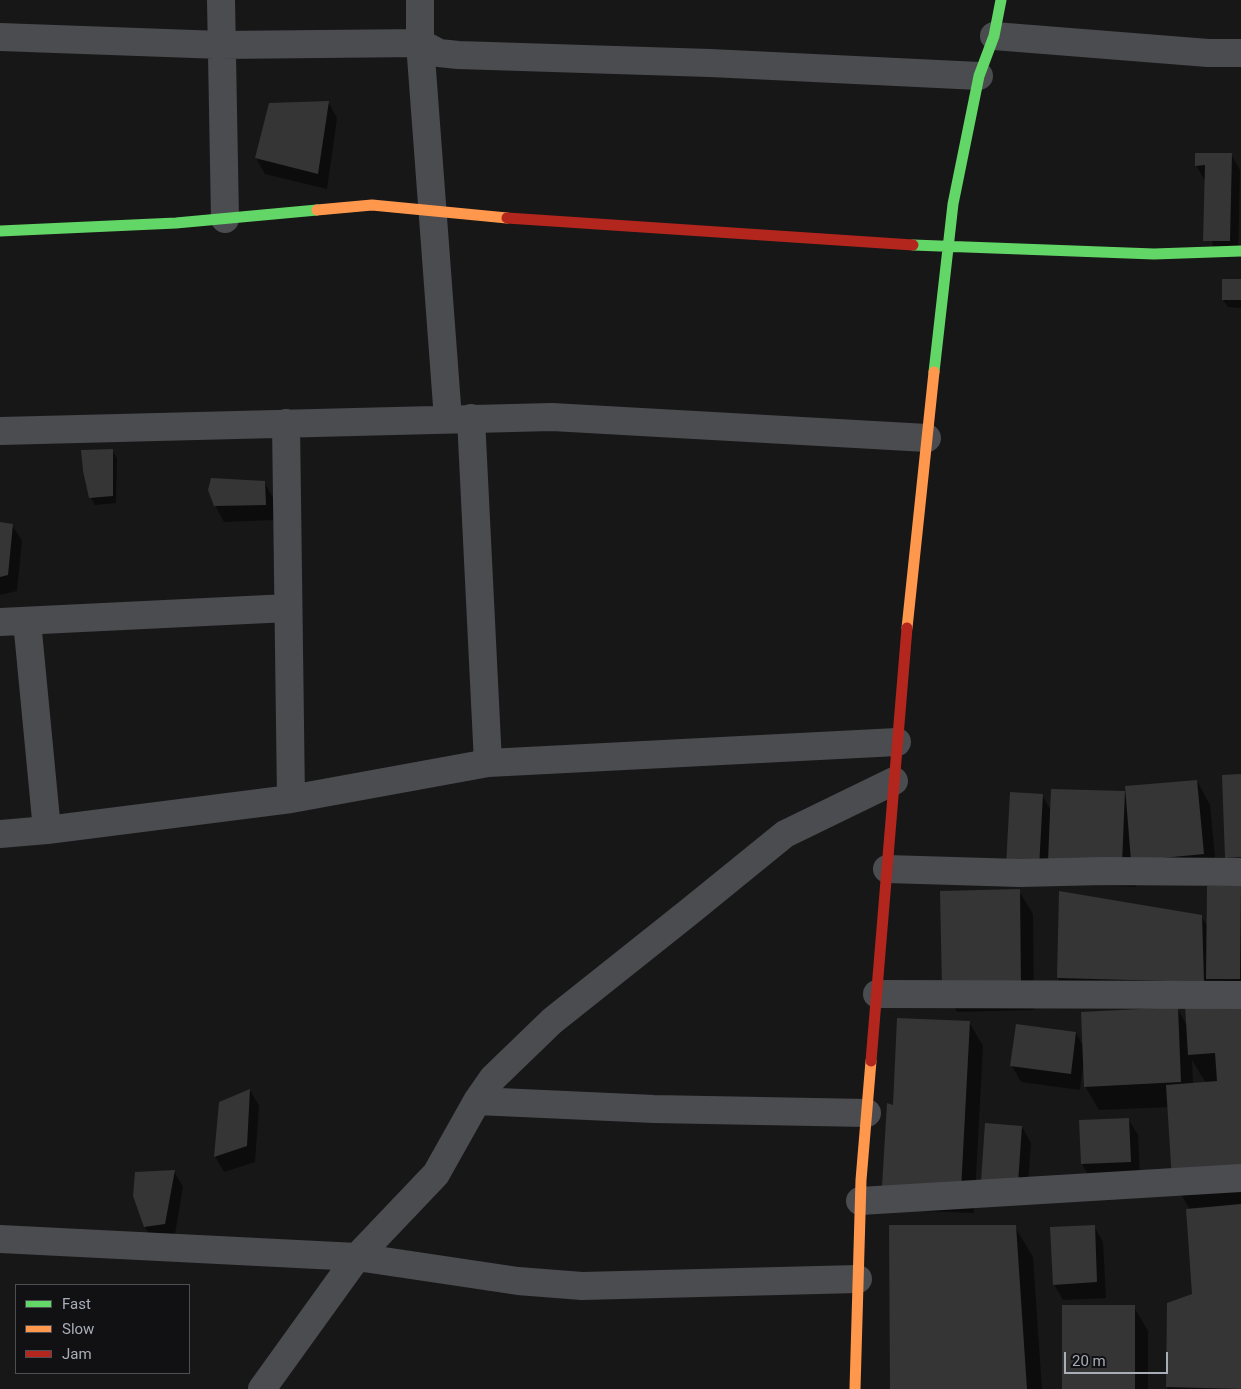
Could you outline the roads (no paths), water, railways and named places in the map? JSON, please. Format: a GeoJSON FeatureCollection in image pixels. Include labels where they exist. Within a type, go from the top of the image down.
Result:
{"type":"FeatureCollection","features":[{"type":"Feature","properties":{"kind":"street"},"geometry":{"type":"LineString","coordinates":[[221,0],[225,219]]}},
{"type":"Feature","properties":{"kind":"street"},"geometry":{"type":"LineString","coordinates":[[420,0],[420,43],[431,212],[459,419],[488,763]]}},
{"type":"Feature","properties":{"kind":"street"},"geometry":{"type":"LineString","coordinates":[[855,1389],[860,1201],[908,610],[953,204],[979,76],[994,36],[1001,0]]}},
{"type":"Feature","properties":{"kind":"street"},"geometry":{"type":"LineString","coordinates":[[994,36],[1208,53],[1241,53]]}},
{"type":"Feature","properties":{"kind":"street"},"geometry":{"type":"LineString","coordinates":[[0,37],[221,45],[420,43],[439,53],[458,55],[710,63],[979,76]]}},
{"type":"Feature","properties":{"kind":"street"},"geometry":{"type":"LineString","coordinates":[[0,231],[176,223],[372,205],[431,212],[948,247],[1154,254],[1241,251]]}},
{"type":"Feature","properties":{"kind":"street"},"geometry":{"type":"LineString","coordinates":[[0,431],[286,422],[552,417],[927,438]]}},
{"type":"Feature","properties":{"kind":"street"},"geometry":{"type":"LineString","coordinates":[[286,422],[291,799]]}},
{"type":"Feature","properties":{"kind":"street"},"geometry":{"type":"LineString","coordinates":[[0,622],[288,608]]}},
{"type":"Feature","properties":{"kind":"street"},"geometry":{"type":"LineString","coordinates":[[27,621],[47,830]]}},
{"type":"Feature","properties":{"kind":"street"},"geometry":{"type":"LineString","coordinates":[[0,834],[47,830],[291,799],[488,763],[897,742]]}},
{"type":"Feature","properties":{"kind":"street"},"geometry":{"type":"LineString","coordinates":[[262,1389],[357,1257],[436,1174],[477,1101],[493,1078],[552,1021],[785,834],[894,781]]}},
{"type":"Feature","properties":{"kind":"street"},"geometry":{"type":"LineString","coordinates":[[887,869],[1020,873],[1104,871],[1241,872]]}},
{"type":"Feature","properties":{"kind":"street"},"geometry":{"type":"LineString","coordinates":[[876,994],[1241,995]]}},
{"type":"Feature","properties":{"kind":"street"},"geometry":{"type":"LineString","coordinates":[[477,1101],[654,1109],[867,1113]]}},
{"type":"Feature","properties":{"kind":"street"},"geometry":{"type":"LineString","coordinates":[[860,1201],[1241,1178]]}},
{"type":"Feature","properties":{"kind":"street"},"geometry":{"type":"LineString","coordinates":[[0,1239],[357,1257],[518,1281],[582,1286],[858,1279]]}}]}
